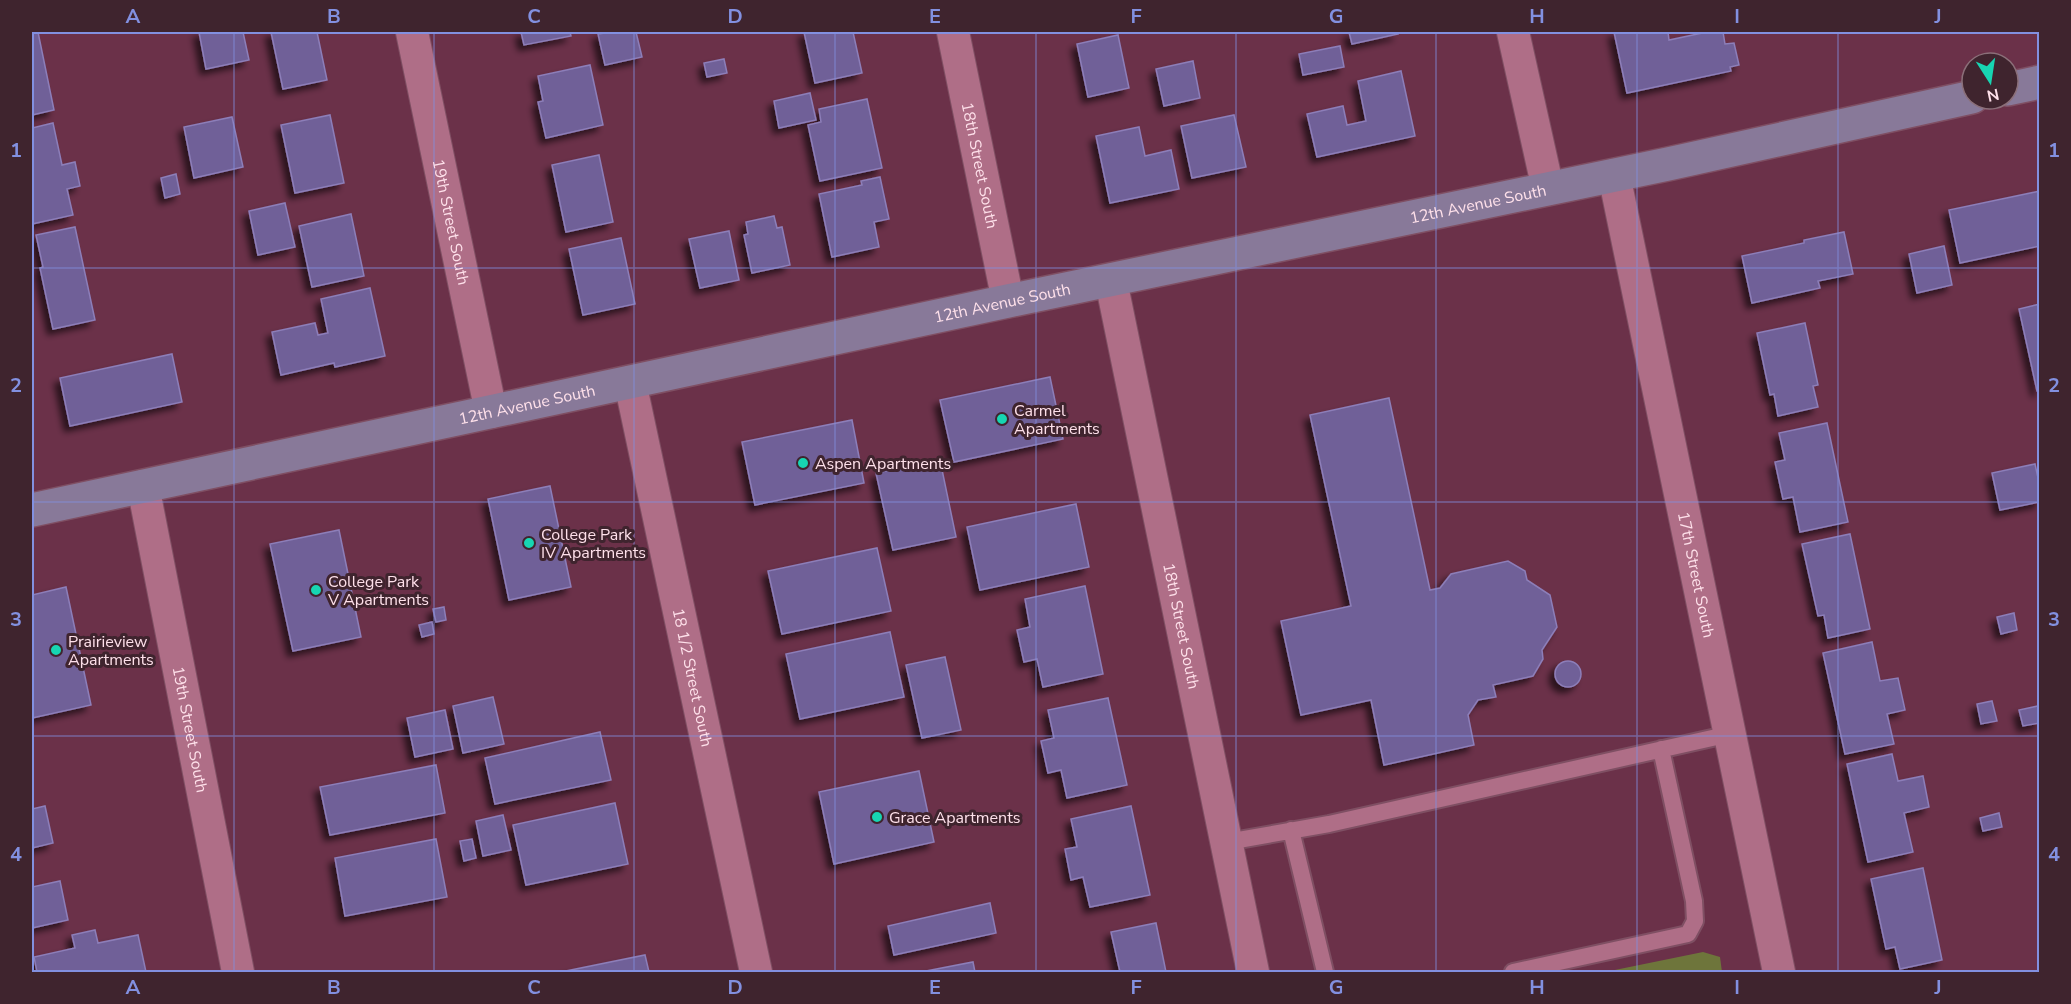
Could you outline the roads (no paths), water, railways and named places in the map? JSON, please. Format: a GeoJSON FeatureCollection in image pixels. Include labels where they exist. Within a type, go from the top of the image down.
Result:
{"type":"FeatureCollection","features":[{"type":"Feature","properties":{"kind":"street","name":"19th Street South"},"geometry":{"type":"LineString","coordinates":[[412,32],[491,412]]}},
{"type":"Feature","properties":{"kind":"street","name":"18th Street South"},"geometry":{"type":"LineString","coordinates":[[953,32],[1008,301]]}},
{"type":"Feature","properties":{"kind":"street"},"geometry":{"type":"LineString","coordinates":[[1514,32],[1548,189]]}},
{"type":"Feature","properties":{"kind":"street"},"geometry":{"type":"LineString","coordinates":[[2020,86],[2040,82]]}},
{"type":"Feature","properties":{"kind":"street","name":"12th Avenue South"},"geometry":{"type":"LineString","coordinates":[[32,510],[1960,100]]}},
{"type":"Feature","properties":{"kind":"street","name":"17th Street South"},"geometry":{"type":"LineString","coordinates":[[1614,175],[1779,972]]}},
{"type":"Feature","properties":{"kind":"street","name":"18th Street South"},"geometry":{"type":"LineString","coordinates":[[1110,281],[1253,972]]}},
{"type":"Feature","properties":{"kind":"street","name":"18 1/2 Street South"},"geometry":{"type":"LineString","coordinates":[[630,382],[756,972]]}},
{"type":"Feature","properties":{"kind":"street","name":"19th Street South"},"geometry":{"type":"LineString","coordinates":[[143,486],[238,972]]}},
{"type":"Feature","properties":{"kind":"lane"},"geometry":{"type":"LineString","coordinates":[[1227,842],[1730,734]]}},
{"type":"Feature","properties":{"kind":"lane"},"geometry":{"type":"LineString","coordinates":[[1513,972],[1688,934],[1695,921],[1694,901],[1661,750]]}},
{"type":"Feature","properties":{"kind":"lane"},"geometry":{"type":"LineString","coordinates":[[1291,830],[1324,972]]}},
{"type":"Feature","properties":{"kind":"place","name":"Carmel Apartments"},"geometry":{"type":"Point","coordinates":[1002,419]}},
{"type":"Feature","properties":{"kind":"place","name":"Aspen Apartments"},"geometry":{"type":"Point","coordinates":[803,463]}},
{"type":"Feature","properties":{"kind":"place","name":"College Park IV Apartments"},"geometry":{"type":"Point","coordinates":[529,543]}},
{"type":"Feature","properties":{"kind":"place","name":"College Park V Apartments"},"geometry":{"type":"Point","coordinates":[316,590]}},
{"type":"Feature","properties":{"kind":"place","name":"Prairieview Apartments"},"geometry":{"type":"Point","coordinates":[56,650]}},
{"type":"Feature","properties":{"kind":"place","name":"Grace Apartments"},"geometry":{"type":"Point","coordinates":[877,817]}}]}
